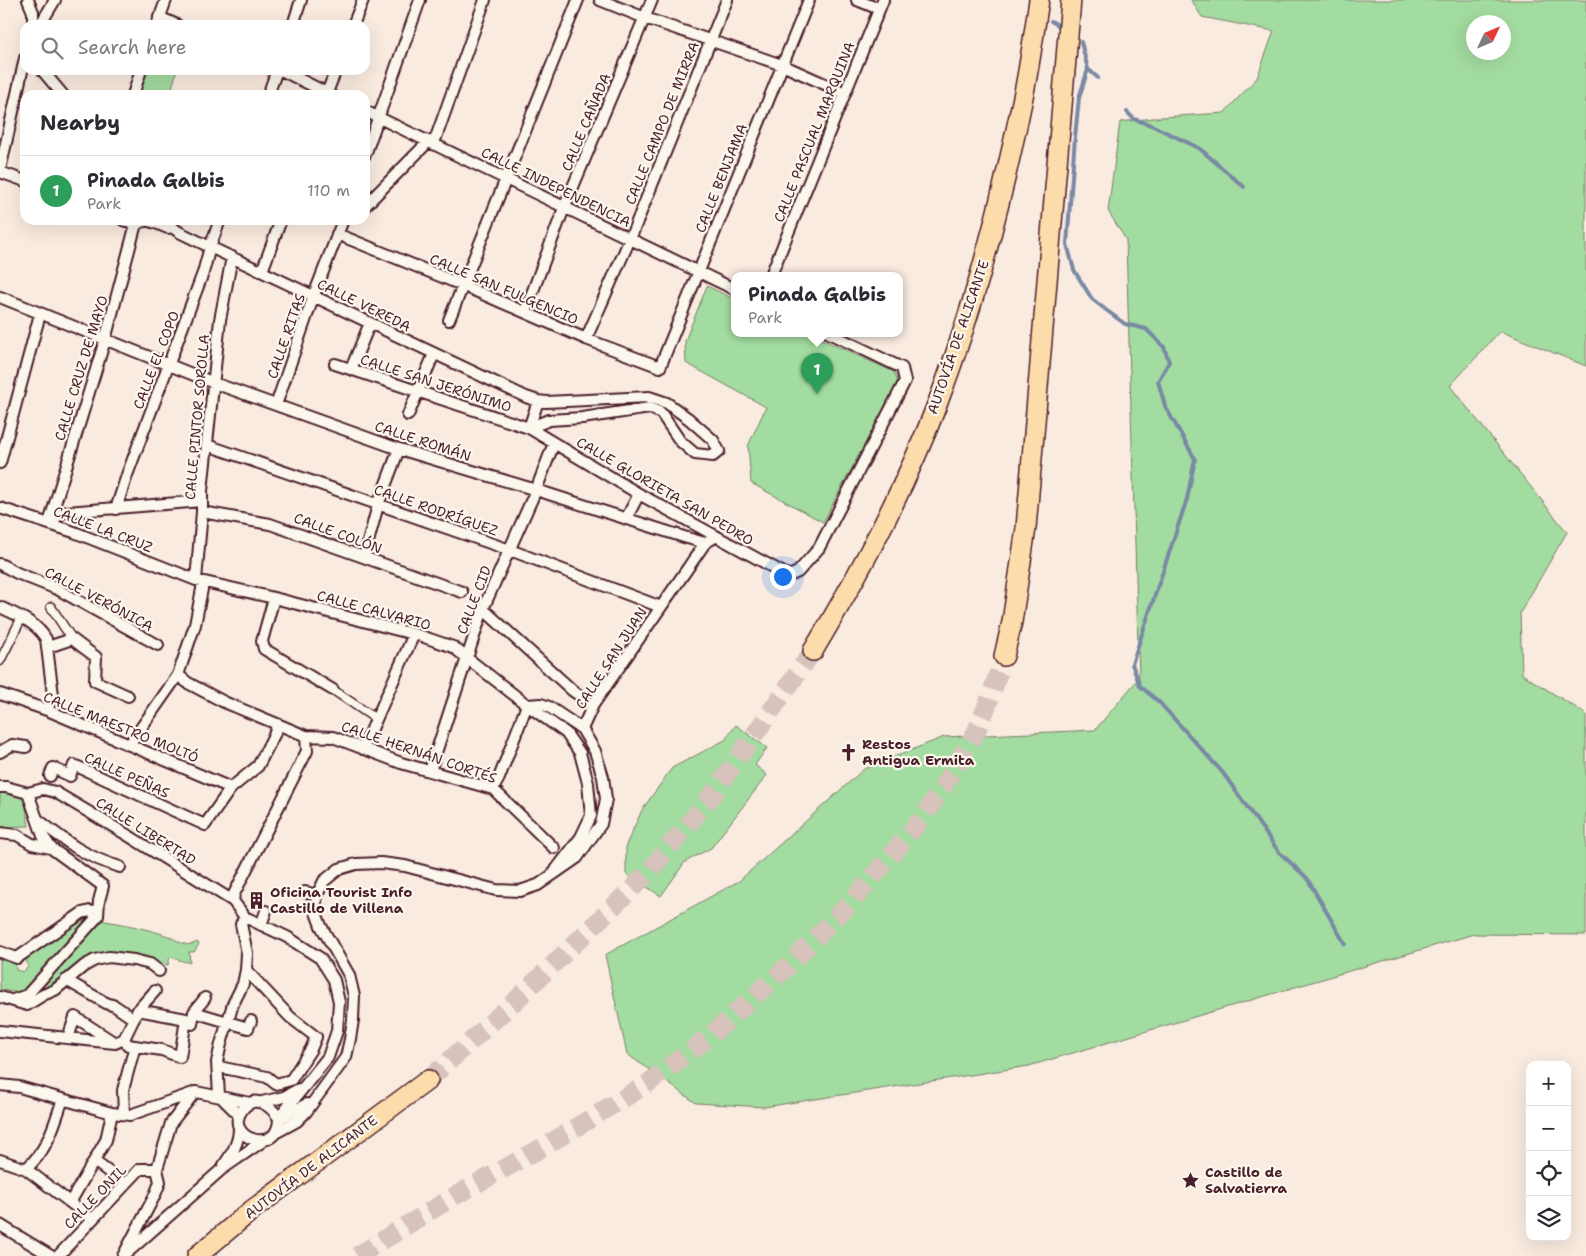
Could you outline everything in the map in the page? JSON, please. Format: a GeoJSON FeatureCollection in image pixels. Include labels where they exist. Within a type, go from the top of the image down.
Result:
{"type":"FeatureCollection","features":[{"type":"Feature","properties":{"kind":"highway","name":"AUTOVÍA DE ALICANTE"},"geometry":{"type":"LineString","coordinates":[[813,651],[844,600],[877,538],[938,402],[981,273],[1000,201],[1024,95],[1039,0]]}},
{"type":"Feature","properties":{"kind":"highway"},"geometry":{"type":"LineString","coordinates":[[1004,656],[1012,622],[1026,528],[1071,0]]}},
{"type":"Feature","properties":{"kind":"highway","name":"AUTOVÍA DE ALICANTE"},"geometry":{"type":"LineString","coordinates":[[197,1256],[252,1210],[428,1080]]}},
{"type":"Feature","properties":{"kind":"street"},"geometry":{"type":"LineString","coordinates":[[28,0],[33,12],[33,20]]}},
{"type":"Feature","properties":{"kind":"street"},"geometry":{"type":"LineString","coordinates":[[43,20],[55,0]]}},
{"type":"Feature","properties":{"kind":"street"},"geometry":{"type":"LineString","coordinates":[[158,20],[166,0]]}},
{"type":"Feature","properties":{"kind":"street"},"geometry":{"type":"LineString","coordinates":[[295,20],[301,0]]}},
{"type":"Feature","properties":{"kind":"street"},"geometry":{"type":"LineString","coordinates":[[355,20],[363,0]]}},
{"type":"Feature","properties":{"kind":"street"},"geometry":{"type":"LineString","coordinates":[[370,140],[420,0]]}},
{"type":"Feature","properties":{"kind":"street"},"geometry":{"type":"LineString","coordinates":[[370,201],[431,142],[485,0]]}},
{"type":"Feature","properties":{"kind":"street"},"geometry":{"type":"LineString","coordinates":[[448,320],[578,0]]}},
{"type":"Feature","properties":{"kind":"street"},"geometry":{"type":"LineString","coordinates":[[600,0],[645,18],[782,66],[845,93]]}},
{"type":"Feature","properties":{"kind":"street","name":"CALLE CAÑADA"},"geometry":{"type":"LineString","coordinates":[[525,312],[564,208],[652,0]]}},
{"type":"Feature","properties":{"kind":"street","name":"CALLE CAMPO DE MIRRA"},"geometry":{"type":"LineString","coordinates":[[586,339],[630,239],[727,0]]}},
{"type":"Feature","properties":{"kind":"street","name":"CALLE BENJAMA"},"geometry":{"type":"LineString","coordinates":[[660,367],[809,0]]}},
{"type":"Feature","properties":{"kind":"street"},"geometry":{"type":"LineString","coordinates":[[857,0],[874,7],[881,3]]}},
{"type":"Feature","properties":{"kind":"street","name":"CALLE PASCUAL MARQUINA"},"geometry":{"type":"LineString","coordinates":[[773,272],[881,3]]}},
{"type":"Feature","properties":{"kind":"street"},"geometry":{"type":"LineString","coordinates":[[20,179],[0,171],[21,75]]}},
{"type":"Feature","properties":{"kind":"street"},"geometry":{"type":"LineString","coordinates":[[46,75],[59,90]]}},
{"type":"Feature","properties":{"kind":"street"},"geometry":{"type":"LineString","coordinates":[[135,90],[140,75]]}},
{"type":"Feature","properties":{"kind":"street"},"geometry":{"type":"LineString","coordinates":[[270,90],[275,75]]}},
{"type":"Feature","properties":{"kind":"street"},"geometry":{"type":"LineString","coordinates":[[291,75],[320,90]]}},
{"type":"Feature","properties":{"kind":"street"},"geometry":{"type":"LineString","coordinates":[[329,90],[334,75]]}},
{"type":"Feature","properties":{"kind":"street","name":"CALLE INDEPENDENCIA"},"geometry":{"type":"LineString","coordinates":[[370,113],[506,177],[564,208],[731,288]]}},
{"type":"Feature","properties":{"kind":"street","name":"CALLE CRUZ DE MAYO"},"geometry":{"type":"LineString","coordinates":[[48,523],[105,340],[136,225]]}},
{"type":"Feature","properties":{"kind":"street","name":"CALLE VEREDA"},"geometry":{"type":"LineString","coordinates":[[159,225],[179,232],[538,402]]}},
{"type":"Feature","properties":{"kind":"street","name":"CALLE VEREDA"},"geometry":{"type":"LineString","coordinates":[[169,225],[179,232]]}},
{"type":"Feature","properties":{"kind":"street","name":"CALLE EL COPO"},"geometry":{"type":"LineString","coordinates":[[116,509],[203,272],[218,225]]}},
{"type":"Feature","properties":{"kind":"street"},"geometry":{"type":"LineString","coordinates":[[262,272],[279,225]]}},
{"type":"Feature","properties":{"kind":"street","name":"CALLE SAN FULGENCIO"},"geometry":{"type":"LineString","coordinates":[[343,225],[462,285],[586,339],[660,367]]}},
{"type":"Feature","properties":{"kind":"street","name":"CALLE RITAS"},"geometry":{"type":"LineString","coordinates":[[276,405],[314,296],[343,225]]}},
{"type":"Feature","properties":{"kind":"street","name":"CALLE PINTOR SOROLLA"},"geometry":{"type":"LineString","coordinates":[[129,745],[178,675],[194,625],[202,589],[199,581],[207,445],[220,320],[232,257]]}},
{"type":"Feature","properties":{"kind":"street","name":"CALLE ROMÁN"},"geometry":{"type":"LineString","coordinates":[[0,297],[214,383],[399,449],[705,543]]}},
{"type":"Feature","properties":{"kind":"street"},"geometry":{"type":"LineString","coordinates":[[0,464],[40,314]]}},
{"type":"Feature","properties":{"kind":"street"},"geometry":{"type":"LineString","coordinates":[[351,370],[370,323]]}},
{"type":"Feature","properties":{"kind":"street","name":"CALLE GLORIETA SAN PEDRO"},"geometry":{"type":"LineString","coordinates":[[530,428],[639,494],[788,576],[798,572],[819,548],[906,381],[902,368],[838,337]]}},
{"type":"Feature","properties":{"kind":"street"},"geometry":{"type":"LineString","coordinates":[[408,415],[434,354]]}},
{"type":"Feature","properties":{"kind":"street","name":"CALLE SAN JERÓNIMO"},"geometry":{"type":"LineString","coordinates":[[335,364],[530,428]]}},
{"type":"Feature","properties":{"kind":"street"},"geometry":{"type":"LineString","coordinates":[[538,402],[667,403],[713,440],[718,451],[713,456],[695,454],[680,440],[661,412],[649,403],[582,418],[549,420],[530,428],[538,402]]}},
{"type":"Feature","properties":{"kind":"street","name":"CALLE CID"},"geometry":{"type":"LineString","coordinates":[[430,771],[483,609],[536,490],[554,444]]}},
{"type":"Feature","properties":{"kind":"street","name":"CALLE RODRÍGUEZ"},"geometry":{"type":"LineString","coordinates":[[207,445],[510,550],[658,605]]}},
{"type":"Feature","properties":{"kind":"street"},"geometry":{"type":"LineString","coordinates":[[364,557],[378,504],[399,449]]}},
{"type":"Feature","properties":{"kind":"street"},"geometry":{"type":"LineString","coordinates":[[626,519],[639,494]]}},
{"type":"Feature","properties":{"kind":"street","name":"CALLE COLÓN"},"geometry":{"type":"LineString","coordinates":[[48,523],[62,513],[67,512],[202,507],[270,524],[462,592]]}},
{"type":"Feature","properties":{"kind":"street","name":"CALLE LA CRUZ"},"geometry":{"type":"LineString","coordinates":[[0,508],[48,523],[199,581]]}},
{"type":"Feature","properties":{"kind":"street"},"geometry":{"type":"LineString","coordinates":[[705,543],[715,537]]}},
{"type":"Feature","properties":{"kind":"street","name":"CALLE SAN JUAN"},"geometry":{"type":"LineString","coordinates":[[316,895],[324,881],[340,870],[356,864],[381,863],[405,866],[496,890],[520,891],[538,885],[577,858],[601,824],[606,799],[603,777],[595,752],[582,729],[593,705],[658,605],[705,543]]}},
{"type":"Feature","properties":{"kind":"street","name":"CALLE VERÓNICA"},"geometry":{"type":"LineString","coordinates":[[0,564],[16,573],[57,589],[158,645]]}},
{"type":"Feature","properties":{"kind":"street","name":"CALLE CALVARIO"},"geometry":{"type":"LineString","coordinates":[[199,581],[414,634],[453,647],[566,733],[580,753],[588,783],[591,816],[581,837],[550,876]]}},
{"type":"Feature","properties":{"kind":"street"},"geometry":{"type":"LineString","coordinates":[[274,598],[262,641],[264,649],[333,690],[376,719]]}},
{"type":"Feature","properties":{"kind":"street"},"geometry":{"type":"LineString","coordinates":[[0,607],[22,617],[42,632],[46,639],[53,695],[47,710]]}},
{"type":"Feature","properties":{"kind":"street"},"geometry":{"type":"LineString","coordinates":[[52,607],[72,639],[96,657],[95,681],[128,696]]}},
{"type":"Feature","properties":{"kind":"street"},"geometry":{"type":"LineString","coordinates":[[483,609],[573,690],[593,705]]}},
{"type":"Feature","properties":{"kind":"street"},"geometry":{"type":"LineString","coordinates":[[0,661],[22,617]]}},
{"type":"Feature","properties":{"kind":"street"},"geometry":{"type":"LineString","coordinates":[[363,749],[414,634]]}},
{"type":"Feature","properties":{"kind":"street"},"geometry":{"type":"LineString","coordinates":[[48,647],[72,639]]}},
{"type":"Feature","properties":{"kind":"street","name":"CALLE HERNÁN CORTÉS"},"geometry":{"type":"LineString","coordinates":[[178,675],[198,689],[306,736],[333,737],[401,763],[493,789],[554,848]]}},
{"type":"Feature","properties":{"kind":"street","name":"CALLE MAESTRO MOLTÓ"},"geometry":{"type":"LineString","coordinates":[[0,694],[47,710],[231,788]]}},
{"type":"Feature","properties":{"kind":"street"},"geometry":{"type":"LineString","coordinates":[[493,789],[527,705],[541,704],[549,707],[582,729]]}},
{"type":"Feature","properties":{"kind":"street"},"geometry":{"type":"LineString","coordinates":[[231,788],[258,766],[277,725]]}},
{"type":"Feature","properties":{"kind":"street"},"geometry":{"type":"LineString","coordinates":[[275,1133],[279,1118],[302,1087],[328,1058],[337,1032],[339,1002],[334,980],[320,958],[287,938],[245,917],[234,898],[306,752],[306,736]]}},
{"type":"Feature","properties":{"kind":"street"},"geometry":{"type":"LineString","coordinates":[[0,752],[12,745],[26,747]]}},
{"type":"Feature","properties":{"kind":"street","name":"CALLE PEÑAS"},"geometry":{"type":"LineString","coordinates":[[50,776],[53,768],[70,776],[74,765],[205,825],[231,788]]}},
{"type":"Feature","properties":{"kind":"street"},"geometry":{"type":"LineString","coordinates":[[3,787],[28,794],[43,836],[52,848],[103,886],[98,916],[27,995],[13,1000]]}},
{"type":"Feature","properties":{"kind":"street","name":"CALLE LIBERTAD"},"geometry":{"type":"LineString","coordinates":[[28,794],[43,790],[55,792],[234,898]]}},
{"type":"Feature","properties":{"kind":"street"},"geometry":{"type":"LineString","coordinates":[[37,818],[78,850],[98,861],[120,867]]}},
{"type":"Feature","properties":{"kind":"street"},"geometry":{"type":"LineString","coordinates":[[0,833],[17,835],[32,844],[52,848]]}},
{"type":"Feature","properties":{"kind":"street"},"geometry":{"type":"LineString","coordinates":[[123,1256],[222,1169],[275,1133],[297,1121],[346,1057],[353,1020],[354,996],[349,975],[321,926],[315,910],[316,895],[305,892]]}},
{"type":"Feature","properties":{"kind":"street"},"geometry":{"type":"LineString","coordinates":[[261,924],[266,910]]}},
{"type":"Feature","properties":{"kind":"street"},"geometry":{"type":"LineString","coordinates":[[0,952],[17,958],[82,913],[90,911],[98,916]]}},
{"type":"Feature","properties":{"kind":"street"},"geometry":{"type":"LineString","coordinates":[[239,1115],[219,1095],[219,1067],[217,1062],[226,1022],[244,984],[247,958],[241,924],[245,917]]}},
{"type":"Feature","properties":{"kind":"street"},"geometry":{"type":"LineString","coordinates":[[0,997],[27,1005],[55,990],[84,966],[95,960],[109,957],[150,964],[159,971]]}},
{"type":"Feature","properties":{"kind":"street"},"geometry":{"type":"LineString","coordinates":[[219,1067],[267,1077],[276,1084],[291,1080],[311,1049],[316,1037],[290,1017],[246,970]]}},
{"type":"Feature","properties":{"kind":"street"},"geometry":{"type":"LineString","coordinates":[[66,980],[106,1003],[136,1014],[186,1019],[192,1024],[194,1012],[205,998]]}},
{"type":"Feature","properties":{"kind":"street"},"geometry":{"type":"LineString","coordinates":[[120,1041],[136,1014],[155,991]]}},
{"type":"Feature","properties":{"kind":"street"},"geometry":{"type":"LineString","coordinates":[[194,1012],[248,1028],[251,1021]]}},
{"type":"Feature","properties":{"kind":"street"},"geometry":{"type":"LineString","coordinates":[[68,1038],[75,1017],[128,1045],[162,1050],[180,1057],[186,1019]]}},
{"type":"Feature","properties":{"kind":"street"},"geometry":{"type":"LineString","coordinates":[[0,1031],[120,1041]]}},
{"type":"Feature","properties":{"kind":"street"},"geometry":{"type":"LineString","coordinates":[[124,1114],[123,1090],[135,1046]]}},
{"type":"Feature","properties":{"kind":"street"},"geometry":{"type":"LineString","coordinates":[[0,1085],[20,1087],[112,1113],[130,1115],[196,1092],[219,1095],[250,1103],[284,1097],[302,1087]]}},
{"type":"Feature","properties":{"kind":"street"},"geometry":{"type":"LineString","coordinates":[[123,1256],[160,1182],[157,1169],[171,1123],[196,1092]]}},
{"type":"Feature","properties":{"kind":"street"},"geometry":{"type":"LineString","coordinates":[[279,1118],[296,1111],[316,1098]]}},
{"type":"Feature","properties":{"kind":"street"},"geometry":{"type":"LineString","coordinates":[[26,1169],[35,1161],[47,1145],[63,1099]]}},
{"type":"Feature","properties":{"kind":"street"},"geometry":{"type":"LineString","coordinates":[[262,1102],[268,1105],[279,1118]]}},
{"type":"Feature","properties":{"kind":"street"},"geometry":{"type":"LineString","coordinates":[[222,1169],[239,1138],[239,1115],[242,1108],[250,1103]]}},
{"type":"Feature","properties":{"kind":"street"},"geometry":{"type":"LineString","coordinates":[[70,1201],[106,1140],[112,1113]]}},
{"type":"Feature","properties":{"kind":"street"},"geometry":{"type":"LineString","coordinates":[[240,1128],[242,1134],[253,1140],[266,1139]]}},
{"type":"Feature","properties":{"kind":"street"},"geometry":{"type":"LineString","coordinates":[[0,1160],[26,1169],[92,1219]]}},
{"type":"Feature","properties":{"kind":"street"},"geometry":{"type":"LineString","coordinates":[[94,1161],[125,1184]]}},
{"type":"Feature","properties":{"kind":"street","name":"CALLE ONIL"},"geometry":{"type":"LineString","coordinates":[[58,1256],[140,1169],[157,1169]]}},
{"type":"Feature","properties":{"kind":"street"},"geometry":{"type":"LineString","coordinates":[[0,1225],[50,1256]]}},
{"type":"Feature","properties":{"kind":"green space"},"geometry":{"type":"Polygon","coordinates":[[[1191,0],[1586,0],[1586,366],[1500,331],[1450,386],[1567,532],[1520,613],[1522,674],[1586,714],[1586,935],[1474,934],[1029,1066],[764,1107],[696,1103],[627,1054],[605,955],[739,881],[864,769],[944,737],[1095,730],[1139,678],[1126,240],[1108,211],[1120,122],[1224,113],[1257,78],[1274,31],[1202,17],[1191,0]]]}},
{"type":"Feature","properties":{"kind":"green space"},"geometry":{"type":"Polygon","coordinates":[[[145,75],[176,75],[171,90],[141,90],[145,75]]]}},
{"type":"Feature","properties":{"kind":"green space"},"geometry":{"type":"Polygon","coordinates":[[[707,286],[731,298],[731,337],[817,337],[894,372],[898,382],[823,522],[751,483],[748,446],[766,407],[686,363],[685,341],[707,286]]]}},
{"type":"Feature","properties":{"kind":"green space"},"geometry":{"type":"Polygon","coordinates":[[[736,725],[767,748],[755,765],[767,775],[711,848],[685,862],[661,896],[626,874],[626,845],[642,810],[672,768],[725,740],[736,725]]]}},
{"type":"Feature","properties":{"kind":"green space"},"geometry":{"type":"Polygon","coordinates":[[[0,792],[18,794],[25,803],[29,826],[0,827],[0,792]]]}},
{"type":"Feature","properties":{"kind":"green space"},"geometry":{"type":"Polygon","coordinates":[[[90,915],[31,985],[16,992],[0,989],[0,956],[15,961],[16,970],[23,972],[28,967],[26,959],[61,930],[90,915]]]}},
{"type":"Feature","properties":{"kind":"green space"},"geometry":{"type":"Polygon","coordinates":[[[99,920],[151,931],[189,945],[197,942],[199,944],[194,952],[189,952],[190,962],[170,957],[168,965],[120,952],[92,954],[48,986],[44,981],[99,920]]]}},
{"type":"Feature","properties":{"kind":"waterway"},"geometry":{"type":"LineString","coordinates":[[1051,21],[1061,27]]}},
{"type":"Feature","properties":{"kind":"waterway"},"geometry":{"type":"LineString","coordinates":[[1081,42],[1088,69],[1098,78]]}},
{"type":"Feature","properties":{"kind":"waterway"},"geometry":{"type":"LineString","coordinates":[[1088,69],[1079,98],[1067,244],[1074,270],[1092,299],[1125,324],[1146,329],[1164,347],[1169,362],[1158,381],[1165,406],[1195,459],[1187,499],[1132,664],[1140,686],[1159,702],[1223,773],[1279,852],[1307,878],[1345,944]]}},
{"type":"Feature","properties":{"kind":"waterway"},"geometry":{"type":"LineString","coordinates":[[1127,112],[1134,119],[1199,148],[1244,187]]}},
{"type":"Feature","properties":{"kind":"tunnel"},"geometry":{"type":"LineString","coordinates":[[428,1080],[514,1002],[647,874],[713,794],[813,651]]}},
{"type":"Feature","properties":{"kind":"tunnel"},"geometry":{"type":"LineString","coordinates":[[357,1256],[453,1197],[545,1146],[647,1084],[709,1037],[788,966],[854,899],[924,816],[976,732],[1004,656]]}},
{"type":"Feature","properties":{"kind":"place","name":"Pinada Galbis"},"geometry":{"type":"Point","coordinates":[817,394]}},
{"type":"Feature","properties":{"kind":"place","name":"Restos Antigua Ermita"},"geometry":{"type":"Point","coordinates":[848,752]}},
{"type":"Feature","properties":{"kind":"place","name":"Oficina Tourist Info Castillo de Villena"},"geometry":{"type":"Point","coordinates":[256,900]}},
{"type":"Feature","properties":{"kind":"place","name":"Castillo de Salvatierra"},"geometry":{"type":"Point","coordinates":[1191,1180]}}]}
